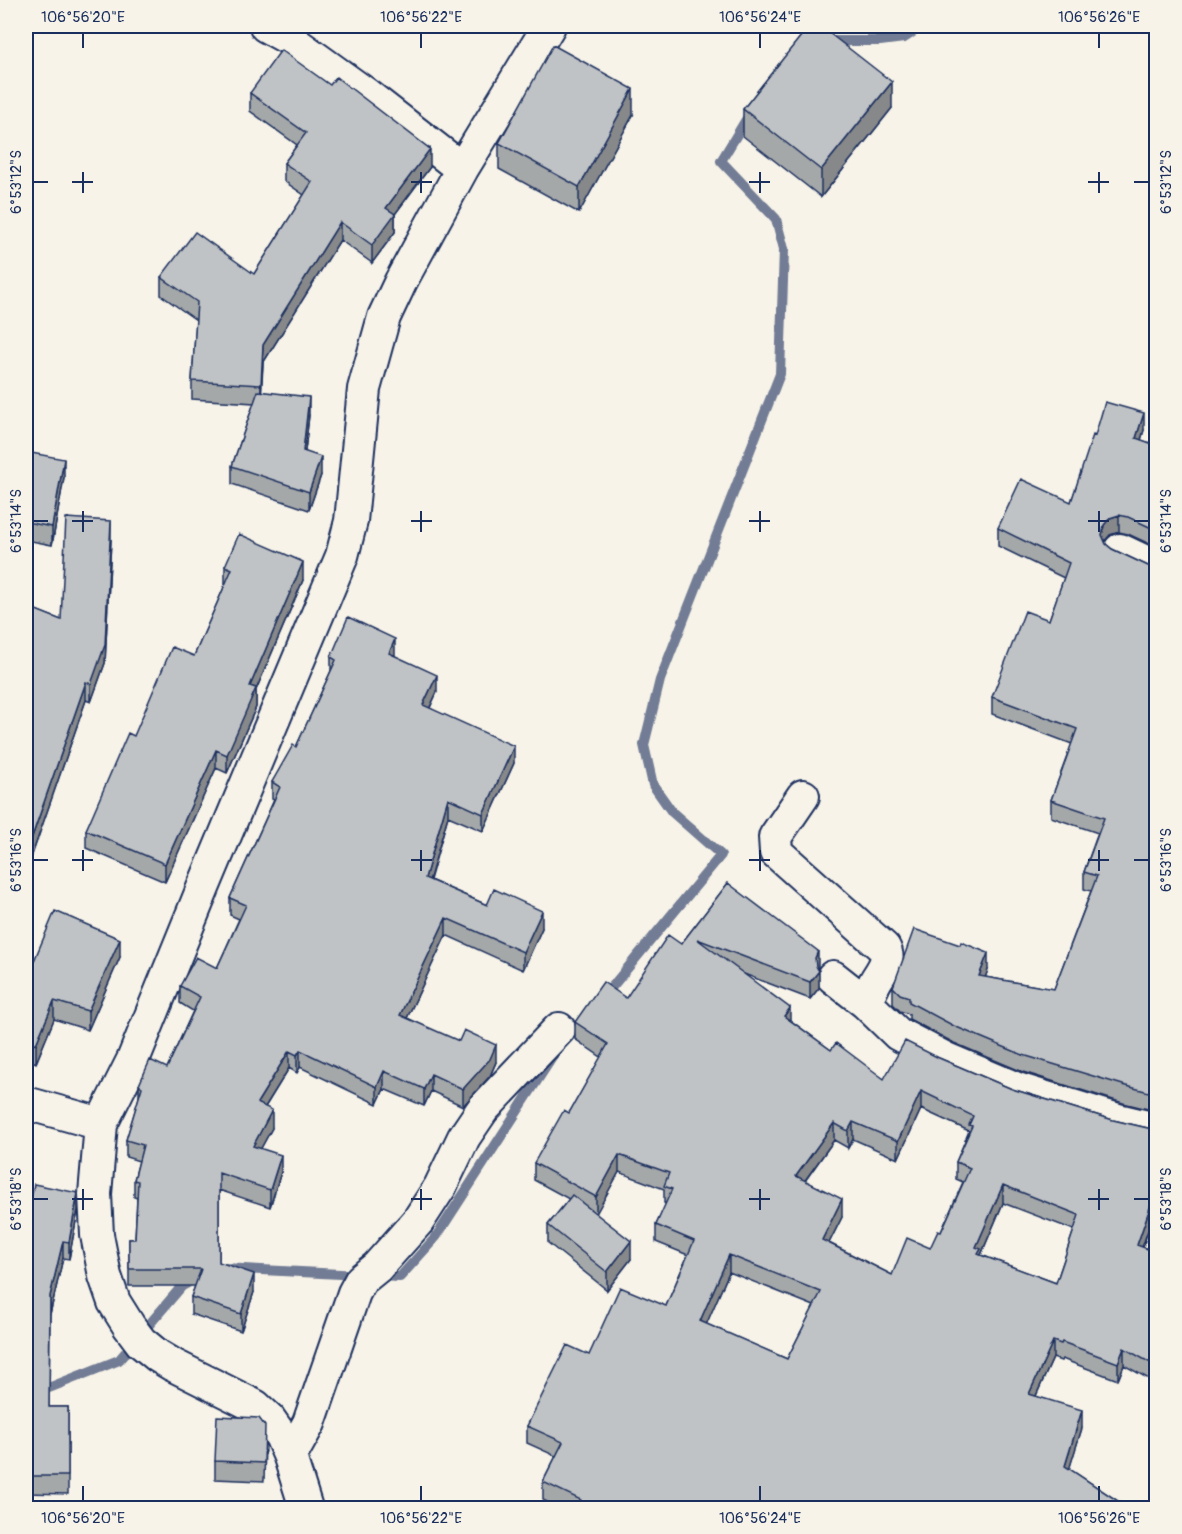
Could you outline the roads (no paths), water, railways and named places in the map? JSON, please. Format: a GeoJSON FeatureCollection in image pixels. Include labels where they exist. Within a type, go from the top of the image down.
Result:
{"type":"FeatureCollection","features":[{"type":"Feature","properties":{"kind":"street"},"geometry":{"type":"LineString","coordinates":[[266,26],[288,38],[367,95],[462,169]]}},
{"type":"Feature","properties":{"kind":"street"},"geometry":{"type":"LineString","coordinates":[[306,1509],[291,1457],[281,1436],[268,1419],[255,1406],[158,1356],[141,1342],[114,1302],[105,1276],[97,1236],[95,1194],[101,1124],[133,1060],[342,556],[351,521],[364,389],[384,318],[401,281],[462,169],[549,26]]}},
{"type":"Feature","properties":{"kind":"street"},"geometry":{"type":"LineString","coordinates":[[1120,550],[1156,567]]}},
{"type":"Feature","properties":{"kind":"street"},"geometry":{"type":"LineString","coordinates":[[802,796],[774,837],[776,852],[782,860],[884,948],[887,957],[884,967],[874,982],[866,1003]]}},
{"type":"Feature","properties":{"kind":"street"},"geometry":{"type":"LineString","coordinates":[[833,977],[866,1003],[898,1034],[946,1059],[1017,1089],[1118,1120],[1156,1129]]}},
{"type":"Feature","properties":{"kind":"street"},"geometry":{"type":"LineString","coordinates":[[291,1457],[309,1423],[354,1293],[361,1280],[383,1261],[418,1221],[440,1187],[464,1137],[483,1109],[559,1029]]}},
{"type":"Feature","properties":{"kind":"street"},"geometry":{"type":"LineString","coordinates":[[26,1103],[101,1124]]}},
{"type":"Feature","properties":{"kind":"waterway"},"geometry":{"type":"LineString","coordinates":[[826,41],[880,41],[904,38],[922,26]]}},
{"type":"Feature","properties":{"kind":"waterway"},"geometry":{"type":"LineString","coordinates":[[602,999],[721,855],[672,812],[653,785],[644,745],[660,680],[780,374],[784,249],[776,219],[721,161],[750,113]]}},
{"type":"Feature","properties":{"kind":"waterway"},"geometry":{"type":"LineString","coordinates":[[376,1276],[400,1277],[436,1237],[553,1056]]}},
{"type":"Feature","properties":{"kind":"waterway"},"geometry":{"type":"LineString","coordinates":[[223,1268],[360,1275]]}},
{"type":"Feature","properties":{"kind":"waterway"},"geometry":{"type":"LineString","coordinates":[[26,1397],[119,1360],[182,1286],[193,1280]]}}]}
